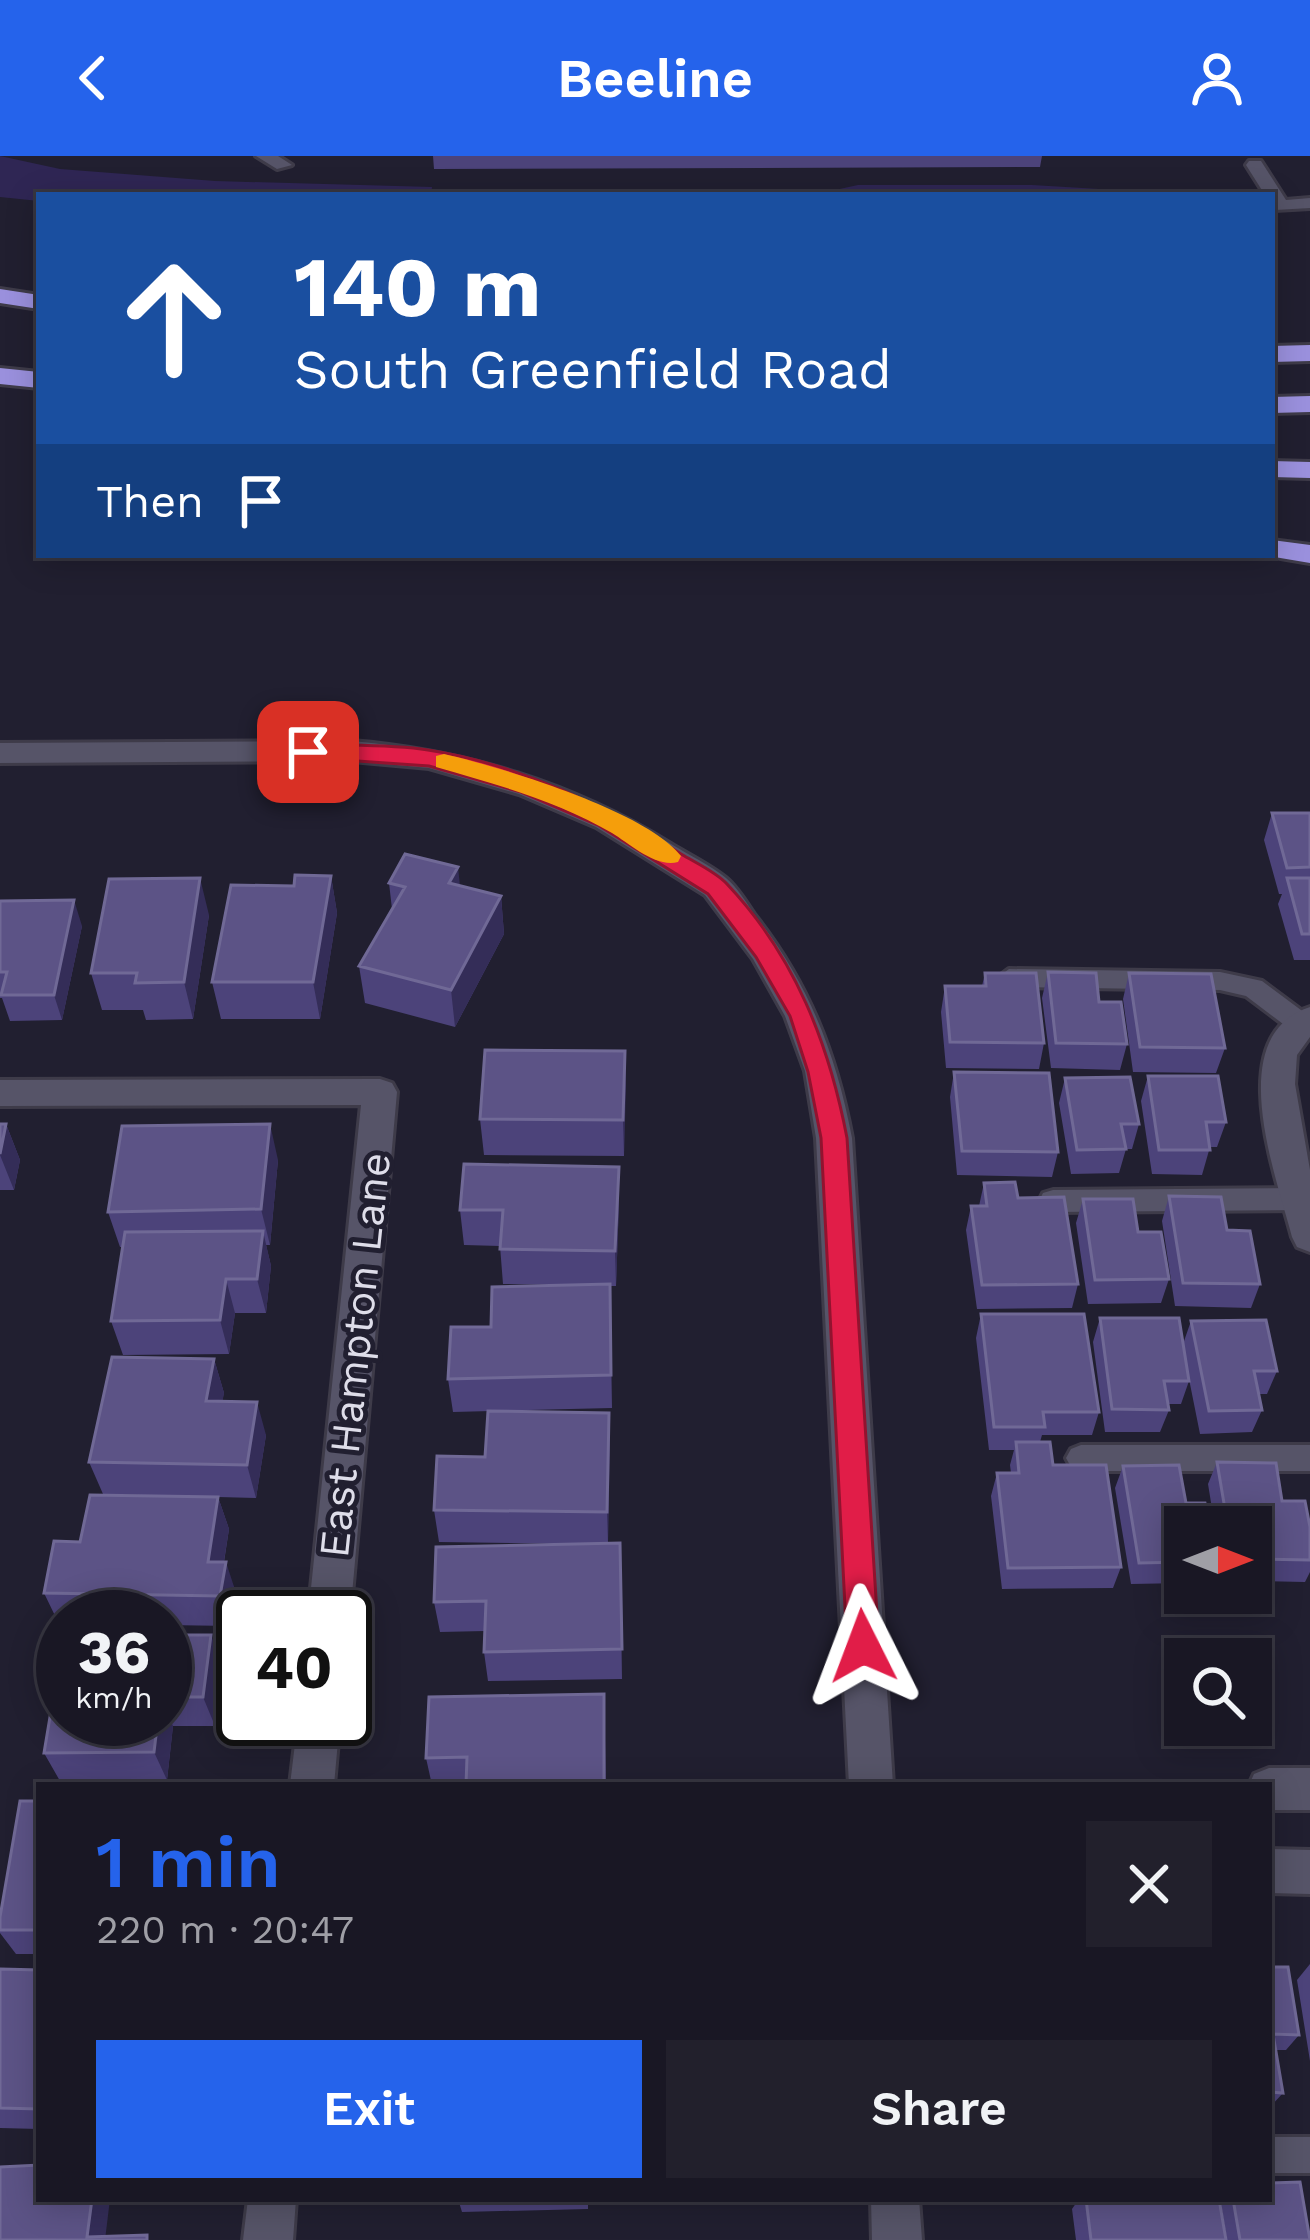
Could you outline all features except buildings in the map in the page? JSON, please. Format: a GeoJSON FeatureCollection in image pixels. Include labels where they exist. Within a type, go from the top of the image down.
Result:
{"type":"FeatureCollection","features":[{"type":"Feature","properties":{"kind":"highway"},"geometry":{"type":"LineString","coordinates":[[0,296],[36,302]]}},
{"type":"Feature","properties":{"kind":"highway"},"geometry":{"type":"LineString","coordinates":[[1275,353],[1310,353]]}},
{"type":"Feature","properties":{"kind":"highway"},"geometry":{"type":"LineString","coordinates":[[0,376],[36,380]]}},
{"type":"Feature","properties":{"kind":"highway"},"geometry":{"type":"LineString","coordinates":[[1275,405],[1310,404]]}},
{"type":"Feature","properties":{"kind":"highway"},"geometry":{"type":"LineString","coordinates":[[1275,470],[1310,470]]}},
{"type":"Feature","properties":{"kind":"highway"},"geometry":{"type":"LineString","coordinates":[[1275,549],[1310,554]]}},
{"type":"Feature","properties":{"kind":"street"},"geometry":{"type":"LineString","coordinates":[[0,753],[352,752],[429,758],[530,786],[607,819],[716,887],[765,951],[802,1016],[821,1072],[834,1138],[871,1782]]}},
{"type":"Feature","properties":{"kind":"street"},"geometry":{"type":"LineString","coordinates":[[1305,1022],[1278,1046],[1274,1081],[1306,1199],[1310,1238]]}},
{"type":"Feature","properties":{"kind":"street","name":"East Hampton Lane"},"geometry":{"type":"LineString","coordinates":[[0,1093],[380,1092],[332,1590]]}},
{"type":"Feature","properties":{"kind":"street"},"geometry":{"type":"LineString","coordinates":[[312,1782],[316,1746]]}},
{"type":"Feature","properties":{"kind":"street"},"geometry":{"type":"LineString","coordinates":[[1272,1789],[1310,1789]]}},
{"type":"Feature","properties":{"kind":"street"},"geometry":{"type":"LineString","coordinates":[[1272,1871],[1310,1872]]}},
{"type":"Feature","properties":{"kind":"street"},"geometry":{"type":"LineString","coordinates":[[268,2240],[272,2202]]}},
{"type":"Feature","properties":{"kind":"street"},"geometry":{"type":"LineString","coordinates":[[895,2202],[897,2240]]}},
{"type":"Feature","properties":{"kind":"lane"},"geometry":{"type":"LineString","coordinates":[[265,156],[283,165]]}},
{"type":"Feature","properties":{"kind":"lane"},"geometry":{"type":"LineString","coordinates":[[1255,165],[1272,192]]}},
{"type":"Feature","properties":{"kind":"lane"},"geometry":{"type":"LineString","coordinates":[[1275,197],[1281,206],[1310,203]]}},
{"type":"Feature","properties":{"kind":"lane"},"geometry":{"type":"LineString","coordinates":[[1009,978],[1220,981],[1253,988],[1305,1022]]}},
{"type":"Feature","properties":{"kind":"lane"},"geometry":{"type":"LineString","coordinates":[[1054,1201],[1306,1199]]}},
{"type":"Feature","properties":{"kind":"lane"},"geometry":{"type":"LineString","coordinates":[[1081,1458],[1310,1458]]}},
{"type":"Feature","properties":{"kind":"lane"},"geometry":{"type":"LineString","coordinates":[[1272,2156],[1310,2155]]}},
{"type":"Feature","properties":{"kind":"shaded area"},"geometry":{"type":"Polygon","coordinates":[[[0,156],[60,169],[215,181],[432,187],[431,192],[36,192],[36,201],[0,197],[0,156]]]}},
{"type":"Feature","properties":{"kind":"shaded area"},"geometry":{"type":"Polygon","coordinates":[[[858,185],[1032,185],[1150,192],[826,192],[858,185]]]}},
{"type":"Feature","properties":{"kind":"slow traffic"},"geometry":{"type":"LineString","coordinates":[[444,762],[530,786],[607,819],[669,856]]}},
{"type":"Feature","properties":{"kind":"route"},"geometry":{"type":"LineString","coordinates":[[308,752],[429,758],[530,786],[607,819],[716,887],[765,951],[802,1016],[821,1072],[834,1138],[863,1646]]}}]}
